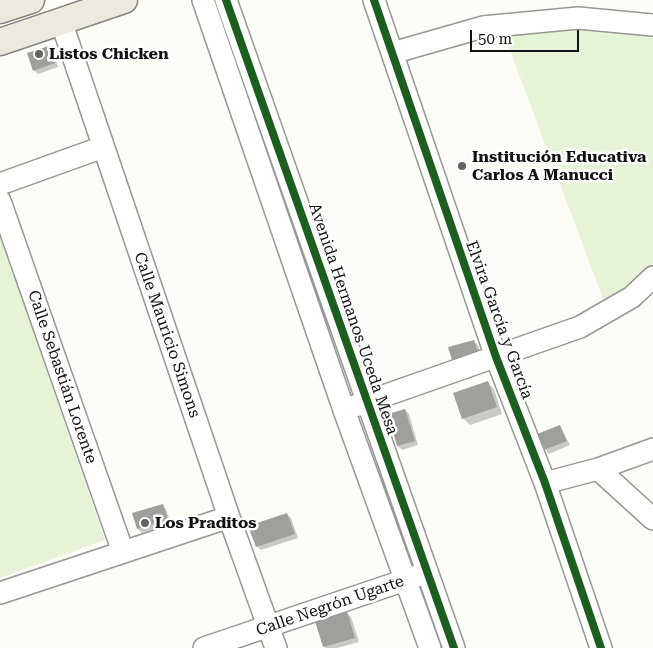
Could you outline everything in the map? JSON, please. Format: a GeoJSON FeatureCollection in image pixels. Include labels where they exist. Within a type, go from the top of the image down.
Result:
{"type":"FeatureCollection","features":[{"type":"Feature","properties":{"kind":"main road"},"geometry":{"type":"LineString","coordinates":[[0,10],[31,0]]}},
{"type":"Feature","properties":{"kind":"main road"},"geometry":{"type":"LineString","coordinates":[[0,42],[124,0]]}},
{"type":"Feature","properties":{"kind":"street"},"geometry":{"type":"LineString","coordinates":[[203,0],[344,410],[430,648]]}},
{"type":"Feature","properties":{"kind":"street","name":"Avenida Hermanos Uceda Mesa"},"geometry":{"type":"LineString","coordinates":[[226,0],[454,648]]}},
{"type":"Feature","properties":{"kind":"street","name":"Elvira García y García"},"geometry":{"type":"LineString","coordinates":[[374,0],[496,357],[545,483],[601,648]]}},
{"type":"Feature","properties":{"kind":"street"},"geometry":{"type":"LineString","coordinates":[[392,53],[483,27],[578,18],[653,25]]}},
{"type":"Feature","properties":{"kind":"street","name":"Calle Mauricio Simons"},"geometry":{"type":"LineString","coordinates":[[61,21],[229,517],[276,648]]}},
{"type":"Feature","properties":{"kind":"street"},"geometry":{"type":"LineString","coordinates":[[0,184],[103,147]]}},
{"type":"Feature","properties":{"kind":"street","name":"Calle Sebastián Lorente"},"geometry":{"type":"LineString","coordinates":[[0,201],[123,552]]}},
{"type":"Feature","properties":{"kind":"street"},"geometry":{"type":"LineString","coordinates":[[344,410],[580,327],[632,297],[653,277]]}},
{"type":"Feature","properties":{"kind":"street"},"geometry":{"type":"LineString","coordinates":[[545,483],[598,469],[653,449]]}},
{"type":"Feature","properties":{"kind":"street"},"geometry":{"type":"LineString","coordinates":[[598,469],[653,519]]}},
{"type":"Feature","properties":{"kind":"street"},"geometry":{"type":"LineString","coordinates":[[0,593],[229,517]]}},
{"type":"Feature","properties":{"kind":"street","name":"Calle Negrón Ugarte"},"geometry":{"type":"LineString","coordinates":[[204,648],[428,573]]}},
{"type":"Feature","properties":{"kind":"green space"},"geometry":{"type":"Polygon","coordinates":[[[616,24],[653,31],[653,285],[611,320],[505,37],[616,24]]]}},
{"type":"Feature","properties":{"kind":"green space"},"geometry":{"type":"Polygon","coordinates":[[[0,234],[105,540],[0,578],[0,234]]]}},
{"type":"Feature","properties":{"kind":"building"},"geometry":{"type":"Polygon","coordinates":[[[49,46],[55,63],[33,71],[27,53],[49,46]]]}},
{"type":"Feature","properties":{"kind":"building"},"geometry":{"type":"Polygon","coordinates":[[[474,340],[479,355],[453,363],[448,347],[474,340]]]}},
{"type":"Feature","properties":{"kind":"building"},"geometry":{"type":"Polygon","coordinates":[[[488,381],[497,407],[462,419],[453,393],[488,381]]]}},
{"type":"Feature","properties":{"kind":"building"},"geometry":{"type":"Polygon","coordinates":[[[405,409],[415,441],[397,446],[388,414],[405,409]]]}},
{"type":"Feature","properties":{"kind":"building"},"geometry":{"type":"Polygon","coordinates":[[[560,425],[567,441],[544,450],[537,434],[560,425]]]}},
{"type":"Feature","properties":{"kind":"building"},"geometry":{"type":"Polygon","coordinates":[[[163,504],[168,520],[137,529],[132,513],[163,504]]]}},
{"type":"Feature","properties":{"kind":"building"},"geometry":{"type":"Polygon","coordinates":[[[287,513],[295,534],[256,547],[248,526],[287,513]]]}},
{"type":"Feature","properties":{"kind":"building"},"geometry":{"type":"Polygon","coordinates":[[[347,611],[355,638],[323,647],[315,621],[347,611]]]}},
{"type":"Feature","properties":{"kind":"cycle path"},"geometry":{"type":"LineString","coordinates":[[226,0],[454,648]]}},
{"type":"Feature","properties":{"kind":"cycle path"},"geometry":{"type":"LineString","coordinates":[[374,0],[496,357],[545,483],[601,648]]}},
{"type":"Feature","properties":{"kind":"place","name":"Listos Chicken"},"geometry":{"type":"Point","coordinates":[39,54]}},
{"type":"Feature","properties":{"kind":"place","name":"Institución Educativa Carlos A Manucci"},"geometry":{"type":"Point","coordinates":[462,166]}},
{"type":"Feature","properties":{"kind":"place","name":"Los Praditos"},"geometry":{"type":"Point","coordinates":[145,523]}}]}
